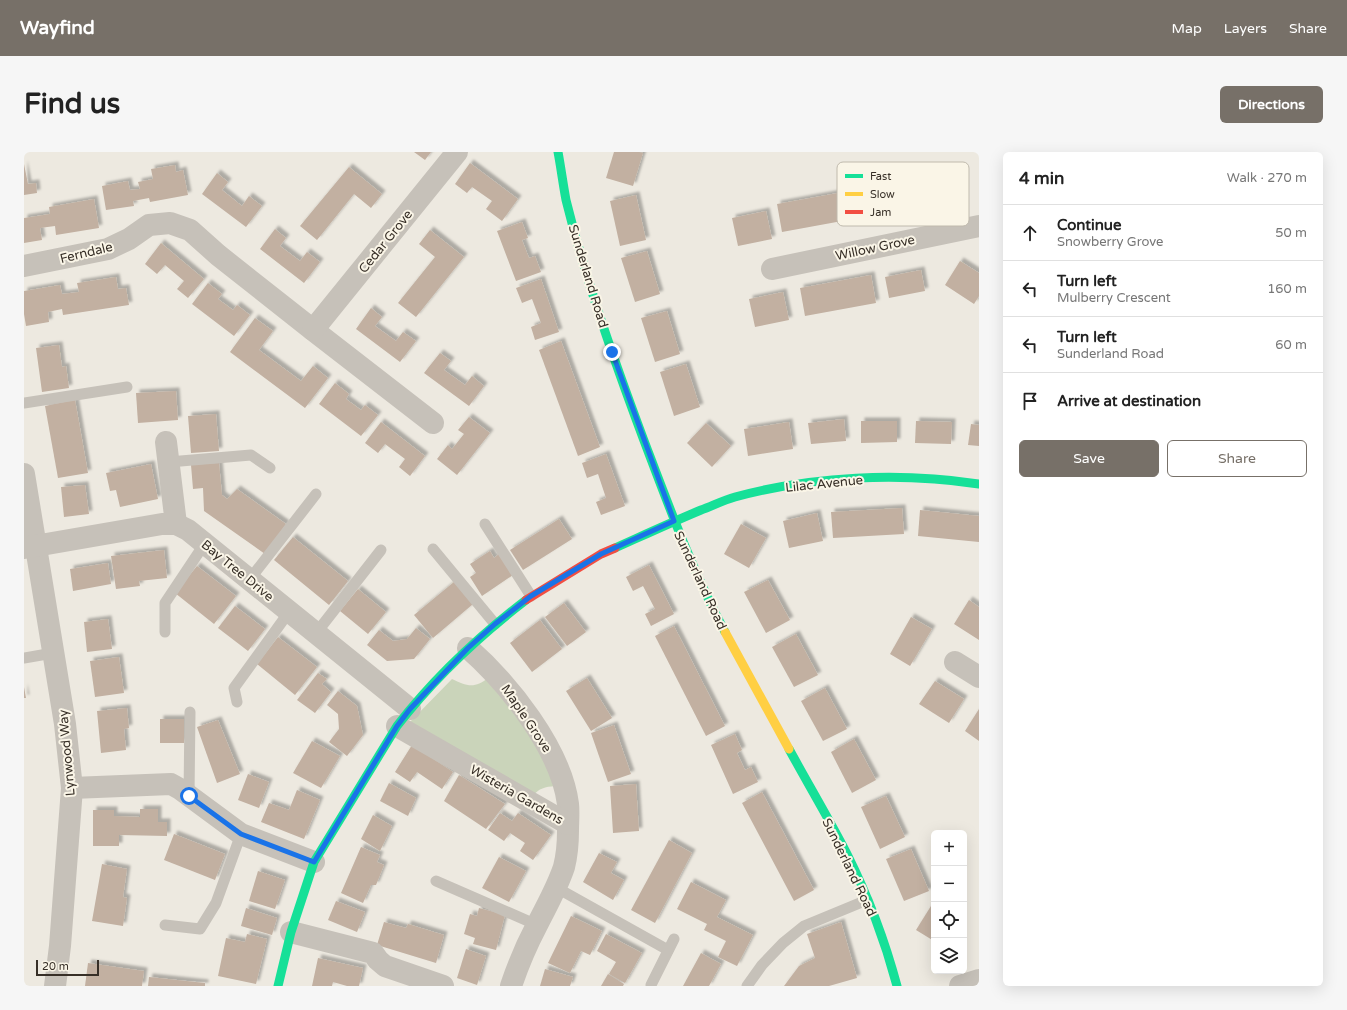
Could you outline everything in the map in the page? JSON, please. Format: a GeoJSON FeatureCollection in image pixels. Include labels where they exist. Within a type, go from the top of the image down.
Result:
{"type":"FeatureCollection","features":[{"type":"Feature","properties":{"kind":"street","name":"Cedar Grove"},"geometry":{"type":"LineString","coordinates":[[313,330],[457,152]]}},
{"type":"Feature","properties":{"kind":"street","name":"Sunderland Road"},"geometry":{"type":"LineString","coordinates":[[558,152],[566,198],[582,258],[612,352],[674,521],[710,604],[847,855],[867,900],[892,967],[897,986]]}},
{"type":"Feature","properties":{"kind":"street","name":"Ferndale"},"geometry":{"type":"LineString","coordinates":[[24,266],[108,249],[129,239],[149,224],[170,223],[190,230],[218,255],[313,330]]}},
{"type":"Feature","properties":{"kind":"street","name":"Willow Grove"},"geometry":{"type":"LineString","coordinates":[[772,269],[979,226]]}},
{"type":"Feature","properties":{"kind":"street"},"geometry":{"type":"LineString","coordinates":[[313,330],[433,423]]}},
{"type":"Feature","properties":{"kind":"street"},"geometry":{"type":"LineString","coordinates":[[30,547],[162,524],[176,524],[167,452]]}},
{"type":"Feature","properties":{"kind":"street","name":"Lynwood Way"},"geometry":{"type":"LineString","coordinates":[[24,474],[30,547],[53,653],[65,724],[72,788],[60,946],[55,986]]}},
{"type":"Feature","properties":{"kind":"street","name":"Lilac Avenue"},"geometry":{"type":"LineString","coordinates":[[278,986],[291,932],[314,862],[404,718],[468,648],[495,624],[531,596],[601,554],[674,521],[734,497],[785,486],[838,479],[902,478],[959,481],[979,484]]}},
{"type":"Feature","properties":{"kind":"street","name":"Bay Tree Drive"},"geometry":{"type":"LineString","coordinates":[[176,524],[188,530],[205,543],[289,612],[317,632],[404,718]]}},
{"type":"Feature","properties":{"kind":"street","name":"Maple Grove"},"geometry":{"type":"LineString","coordinates":[[468,648],[488,665],[515,697],[545,741],[561,775],[568,804],[568,824]]}},
{"type":"Feature","properties":{"kind":"street"},"geometry":{"type":"LineString","coordinates":[[955,662],[979,677]]}},
{"type":"Feature","properties":{"kind":"street","name":"Wisteria Gardens"},"geometry":{"type":"LineString","coordinates":[[404,718],[568,824],[568,845],[557,888],[519,963],[511,986]]}},
{"type":"Feature","properties":{"kind":"street"},"geometry":{"type":"LineString","coordinates":[[72,788],[171,784],[241,834],[314,862]]}},
{"type":"Feature","properties":{"kind":"street"},"geometry":{"type":"LineString","coordinates":[[291,932],[373,953],[385,966],[444,986]]}},
{"type":"Feature","properties":{"kind":"street"},"geometry":{"type":"LineString","coordinates":[[960,986],[979,980]]}},
{"type":"Feature","properties":{"kind":"lane"},"geometry":{"type":"LineString","coordinates":[[24,403],[127,387]]}},
{"type":"Feature","properties":{"kind":"lane"},"geometry":{"type":"LineString","coordinates":[[167,452],[251,455],[270,468]]}},
{"type":"Feature","properties":{"kind":"lane"},"geometry":{"type":"LineString","coordinates":[[250,579],[316,494]]}},
{"type":"Feature","properties":{"kind":"lane"},"geometry":{"type":"LineString","coordinates":[[485,524],[531,596]]}},
{"type":"Feature","properties":{"kind":"lane"},"geometry":{"type":"LineString","coordinates":[[165,632],[165,603],[205,543]]}},
{"type":"Feature","properties":{"kind":"lane"},"geometry":{"type":"LineString","coordinates":[[433,549],[495,624]]}},
{"type":"Feature","properties":{"kind":"lane"},"geometry":{"type":"LineString","coordinates":[[317,632],[381,550]]}},
{"type":"Feature","properties":{"kind":"lane"},"geometry":{"type":"LineString","coordinates":[[237,702],[234,688],[289,612]]}},
{"type":"Feature","properties":{"kind":"lane"},"geometry":{"type":"LineString","coordinates":[[24,658],[53,653]]}},
{"type":"Feature","properties":{"kind":"lane"},"geometry":{"type":"LineString","coordinates":[[189,796],[190,712]]}},
{"type":"Feature","properties":{"kind":"lane"},"geometry":{"type":"LineString","coordinates":[[165,925],[200,929],[216,904],[241,834]]}},
{"type":"Feature","properties":{"kind":"lane"},"geometry":{"type":"LineString","coordinates":[[436,881],[537,925]]}},
{"type":"Feature","properties":{"kind":"lane"},"geometry":{"type":"LineString","coordinates":[[557,888],[668,950]]}},
{"type":"Feature","properties":{"kind":"lane"},"geometry":{"type":"LineString","coordinates":[[748,986],[762,964],[782,944],[804,926],[867,900]]}},
{"type":"Feature","properties":{"kind":"lane"},"geometry":{"type":"LineString","coordinates":[[651,985],[674,939]]}},
{"type":"Feature","properties":{"kind":"green space"},"geometry":{"type":"Polygon","coordinates":[[[488,678],[535,739],[555,786],[542,788],[533,796],[409,723],[452,679],[466,685],[475,685],[488,678]]]}},
{"type":"Feature","properties":{"kind":"building"},"geometry":{"type":"Polygon","coordinates":[[[414,152],[431,152],[425,160],[414,152]]]}},
{"type":"Feature","properties":{"kind":"building"},"geometry":{"type":"Polygon","coordinates":[[[614,152],[643,153],[633,186],[606,178],[614,152]]]}},
{"type":"Feature","properties":{"kind":"building"},"geometry":{"type":"Polygon","coordinates":[[[470,163],[518,199],[502,221],[486,209],[492,201],[472,187],[467,193],[455,184],[470,163]]]}},
{"type":"Feature","properties":{"kind":"building"},"geometry":{"type":"Polygon","coordinates":[[[24,164],[28,184],[36,183],[37,193],[24,195],[24,164]]]}},
{"type":"Feature","properties":{"kind":"building"},"geometry":{"type":"Polygon","coordinates":[[[175,165],[176,172],[183,170],[188,195],[150,202],[149,198],[133,201],[134,206],[106,210],[102,186],[128,181],[130,190],[140,189],[138,182],[153,179],[151,169],[175,165]]]}},
{"type":"Feature","properties":{"kind":"building"},"geometry":{"type":"Polygon","coordinates":[[[349,167],[382,194],[371,208],[354,194],[317,240],[300,226],[349,167]]]}},
{"type":"Feature","properties":{"kind":"building"},"geometry":{"type":"Polygon","coordinates":[[[217,173],[228,182],[222,190],[242,206],[249,196],[262,206],[246,227],[202,194],[217,173]]]}},
{"type":"Feature","properties":{"kind":"building"},"geometry":{"type":"Polygon","coordinates":[[[837,193],[837,222],[782,232],[777,204],[837,193]]]}},
{"type":"Feature","properties":{"kind":"building"},"geometry":{"type":"Polygon","coordinates":[[[636,195],[646,240],[620,246],[610,201],[636,195]]]}},
{"type":"Feature","properties":{"kind":"building"},"geometry":{"type":"Polygon","coordinates":[[[94,199],[99,228],[56,235],[55,226],[40,228],[42,240],[24,243],[24,218],[50,214],[49,207],[94,199]]]}},
{"type":"Feature","properties":{"kind":"building"},"geometry":{"type":"Polygon","coordinates":[[[766,211],[772,239],[738,246],[732,218],[766,211]]]}},
{"type":"Feature","properties":{"kind":"building"},"geometry":{"type":"Polygon","coordinates":[[[522,222],[528,238],[522,240],[529,258],[535,256],[541,272],[516,281],[497,231],[522,222]]]}},
{"type":"Feature","properties":{"kind":"building"},"geometry":{"type":"Polygon","coordinates":[[[275,229],[286,238],[280,246],[300,261],[307,252],[320,262],[304,283],[260,249],[275,229]]]}},
{"type":"Feature","properties":{"kind":"building"},"geometry":{"type":"Polygon","coordinates":[[[430,230],[464,257],[416,317],[398,303],[435,257],[419,244],[430,230]]]}},
{"type":"Feature","properties":{"kind":"building"},"geometry":{"type":"Polygon","coordinates":[[[161,243],[204,279],[188,298],[177,289],[184,281],[165,265],[157,274],[145,264],[161,243]]]}},
{"type":"Feature","properties":{"kind":"building"},"geometry":{"type":"Polygon","coordinates":[[[647,251],[660,294],[635,302],[621,258],[647,251]]]}},
{"type":"Feature","properties":{"kind":"building"},"geometry":{"type":"Polygon","coordinates":[[[960,261],[979,273],[979,296],[974,304],[945,285],[960,261]]]}},
{"type":"Feature","properties":{"kind":"building"},"geometry":{"type":"Polygon","coordinates":[[[921,270],[925,291],[889,298],[885,277],[921,270]]]}},
{"type":"Feature","properties":{"kind":"building"},"geometry":{"type":"Polygon","coordinates":[[[871,275],[876,303],[805,316],[800,288],[871,275]]]}},
{"type":"Feature","properties":{"kind":"building"},"geometry":{"type":"Polygon","coordinates":[[[116,277],[118,289],[126,288],[129,305],[63,315],[62,309],[48,312],[49,322],[26,326],[24,314],[24,291],[60,285],[62,294],[79,292],[77,283],[116,277]]]}},
{"type":"Feature","properties":{"kind":"building"},"geometry":{"type":"Polygon","coordinates":[[[541,279],[559,332],[535,340],[531,327],[541,323],[532,299],[522,303],[516,288],[541,279]]]}},
{"type":"Feature","properties":{"kind":"building"},"geometry":{"type":"Polygon","coordinates":[[[208,283],[222,294],[218,299],[233,310],[237,305],[250,315],[234,336],[192,304],[208,283]]]}},
{"type":"Feature","properties":{"kind":"building"},"geometry":{"type":"Polygon","coordinates":[[[783,292],[789,320],[755,327],[749,299],[783,292]]]}},
{"type":"Feature","properties":{"kind":"building"},"geometry":{"type":"Polygon","coordinates":[[[371,308],[382,317],[375,326],[396,341],[403,332],[416,341],[400,362],[356,329],[371,308]]]}},
{"type":"Feature","properties":{"kind":"building"},"geometry":{"type":"Polygon","coordinates":[[[667,311],[680,354],[655,362],[641,318],[667,311]]]}},
{"type":"Feature","properties":{"kind":"building"},"geometry":{"type":"Polygon","coordinates":[[[255,318],[273,331],[259,350],[301,381],[313,366],[328,378],[305,408],[230,352],[255,318]]]}},
{"type":"Feature","properties":{"kind":"building"},"geometry":{"type":"Polygon","coordinates":[[[561,341],[600,447],[578,456],[539,350],[561,341]]]}},
{"type":"Feature","properties":{"kind":"building"},"geometry":{"type":"Polygon","coordinates":[[[59,345],[62,367],[66,366],[69,388],[42,392],[36,348],[59,345]]]}},
{"type":"Feature","properties":{"kind":"building"},"geometry":{"type":"Polygon","coordinates":[[[440,353],[451,361],[444,370],[465,385],[472,376],[484,386],[469,406],[424,373],[440,353]]]}},
{"type":"Feature","properties":{"kind":"building"},"geometry":{"type":"Polygon","coordinates":[[[686,364],[700,407],[674,416],[660,372],[686,364]]]}},
{"type":"Feature","properties":{"kind":"building"},"geometry":{"type":"Polygon","coordinates":[[[335,383],[349,394],[346,399],[361,410],[365,405],[378,415],[361,436],[319,404],[335,383]]]}},
{"type":"Feature","properties":{"kind":"building"},"geometry":{"type":"Polygon","coordinates":[[[176,391],[178,420],[138,423],[136,393],[176,391]]]}},
{"type":"Feature","properties":{"kind":"building"},"geometry":{"type":"Polygon","coordinates":[[[75,400],[88,473],[58,478],[45,406],[75,400]]]}},
{"type":"Feature","properties":{"kind":"building"},"geometry":{"type":"Polygon","coordinates":[[[216,414],[219,451],[191,453],[188,416],[216,414]]]}},
{"type":"Feature","properties":{"kind":"building"},"geometry":{"type":"Polygon","coordinates":[[[469,417],[490,433],[457,475],[437,459],[448,445],[452,449],[464,434],[458,430],[469,417]]]}},
{"type":"Feature","properties":{"kind":"building"},"geometry":{"type":"Polygon","coordinates":[[[844,419],[846,441],[811,444],[808,423],[844,419]]]}},
{"type":"Feature","properties":{"kind":"building"},"geometry":{"type":"Polygon","coordinates":[[[861,421],[897,421],[897,442],[861,443],[861,421]]]}},
{"type":"Feature","properties":{"kind":"building"},"geometry":{"type":"Polygon","coordinates":[[[916,421],[952,422],[951,444],[915,443],[916,421]]]}},
{"type":"Feature","properties":{"kind":"building"},"geometry":{"type":"Polygon","coordinates":[[[381,422],[425,456],[410,476],[399,467],[405,459],[385,444],[378,453],[365,443],[381,422]]]}},
{"type":"Feature","properties":{"kind":"building"},"geometry":{"type":"Polygon","coordinates":[[[789,422],[793,449],[748,456],[744,429],[789,422]]]}},
{"type":"Feature","properties":{"kind":"building"},"geometry":{"type":"Polygon","coordinates":[[[706,423],[731,446],[712,467],[687,443],[706,423]]]}},
{"type":"Feature","properties":{"kind":"building"},"geometry":{"type":"Polygon","coordinates":[[[971,424],[979,425],[979,446],[968,445],[971,424]]]}},
{"type":"Feature","properties":{"kind":"building"},"geometry":{"type":"Polygon","coordinates":[[[606,454],[625,506],[601,515],[596,502],[606,498],[598,474],[587,478],[582,463],[606,454]]]}},
{"type":"Feature","properties":{"kind":"building"},"geometry":{"type":"Polygon","coordinates":[[[219,463],[222,495],[227,499],[237,489],[286,524],[265,554],[204,511],[203,488],[193,489],[191,465],[219,463]]]}},
{"type":"Feature","properties":{"kind":"building"},"geometry":{"type":"Polygon","coordinates":[[[151,464],[158,499],[120,507],[116,490],[110,491],[106,473],[151,464]]]}},
{"type":"Feature","properties":{"kind":"building"},"geometry":{"type":"Polygon","coordinates":[[[85,485],[89,514],[64,517],[61,487],[85,485]]]}},
{"type":"Feature","properties":{"kind":"building"},"geometry":{"type":"Polygon","coordinates":[[[902,508],[904,534],[833,538],[831,512],[902,508]]]}},
{"type":"Feature","properties":{"kind":"building"},"geometry":{"type":"Polygon","coordinates":[[[920,510],[979,516],[979,542],[918,536],[920,510]]]}},
{"type":"Feature","properties":{"kind":"building"},"geometry":{"type":"Polygon","coordinates":[[[817,513],[823,541],[789,548],[783,521],[817,513]]]}},
{"type":"Feature","properties":{"kind":"building"},"geometry":{"type":"Polygon","coordinates":[[[559,519],[572,539],[523,570],[510,550],[559,519]]]}},
{"type":"Feature","properties":{"kind":"building"},"geometry":{"type":"Polygon","coordinates":[[[741,524],[766,538],[749,568],[724,554],[741,524]]]}},
{"type":"Feature","properties":{"kind":"building"},"geometry":{"type":"Polygon","coordinates":[[[293,537],[348,581],[329,605],[274,560],[293,537]]]}},
{"type":"Feature","properties":{"kind":"building"},"geometry":{"type":"Polygon","coordinates":[[[164,550],[167,578],[139,581],[140,586],[116,589],[111,556],[164,550]]]}},
{"type":"Feature","properties":{"kind":"building"},"geometry":{"type":"Polygon","coordinates":[[[490,551],[494,558],[499,554],[513,575],[482,596],[470,577],[476,573],[470,564],[490,551]]]}},
{"type":"Feature","properties":{"kind":"building"},"geometry":{"type":"Polygon","coordinates":[[[108,563],[111,584],[73,591],[70,569],[108,563]]]}},
{"type":"Feature","properties":{"kind":"building"},"geometry":{"type":"Polygon","coordinates":[[[649,565],[674,614],[651,626],[645,614],[655,609],[643,586],[633,591],[626,577],[649,565]]]}},
{"type":"Feature","properties":{"kind":"building"},"geometry":{"type":"Polygon","coordinates":[[[197,566],[236,596],[214,624],[175,593],[197,566]]]}},
{"type":"Feature","properties":{"kind":"building"},"geometry":{"type":"Polygon","coordinates":[[[768,580],[790,620],[766,633],[744,592],[768,580]]]}},
{"type":"Feature","properties":{"kind":"building"},"geometry":{"type":"Polygon","coordinates":[[[454,582],[473,604],[433,638],[414,615],[454,582]]]}},
{"type":"Feature","properties":{"kind":"building"},"geometry":{"type":"Polygon","coordinates":[[[358,589],[386,612],[368,634],[340,611],[358,589]]]}},
{"type":"Feature","properties":{"kind":"building"},"geometry":{"type":"Polygon","coordinates":[[[969,600],[979,607],[979,640],[954,624],[969,600]]]}},
{"type":"Feature","properties":{"kind":"building"},"geometry":{"type":"Polygon","coordinates":[[[564,603],[586,632],[567,646],[545,617],[564,603]]]}},
{"type":"Feature","properties":{"kind":"building"},"geometry":{"type":"Polygon","coordinates":[[[235,606],[265,629],[248,651],[218,628],[235,606]]]}},
{"type":"Feature","properties":{"kind":"building"},"geometry":{"type":"Polygon","coordinates":[[[911,617],[932,629],[910,666],[890,654],[911,617]]]}},
{"type":"Feature","properties":{"kind":"building"},"geometry":{"type":"Polygon","coordinates":[[[108,619],[112,649],[87,652],[84,622],[108,619]]]}},
{"type":"Feature","properties":{"kind":"building"},"geometry":{"type":"Polygon","coordinates":[[[540,620],[562,649],[532,672],[510,643],[540,620]]]}},
{"type":"Feature","properties":{"kind":"building"},"geometry":{"type":"Polygon","coordinates":[[[674,626],[725,726],[706,736],[655,636],[674,626]]]}},
{"type":"Feature","properties":{"kind":"building"},"geometry":{"type":"Polygon","coordinates":[[[416,628],[430,639],[414,659],[387,661],[367,645],[379,630],[393,641],[407,639],[416,628]]]}},
{"type":"Feature","properties":{"kind":"building"},"geometry":{"type":"Polygon","coordinates":[[[796,634],[818,675],[794,687],[772,647],[796,634]]]}},
{"type":"Feature","properties":{"kind":"building"},"geometry":{"type":"Polygon","coordinates":[[[278,637],[317,667],[295,695],[257,664],[278,637]]]}},
{"type":"Feature","properties":{"kind":"building"},"geometry":{"type":"Polygon","coordinates":[[[119,657],[124,693],[95,697],[90,661],[119,657]]]}},
{"type":"Feature","properties":{"kind":"building"},"geometry":{"type":"Polygon","coordinates":[[[318,673],[327,679],[322,684],[331,692],[315,713],[297,700],[318,673]]]}},
{"type":"Feature","properties":{"kind":"building"},"geometry":{"type":"Polygon","coordinates":[[[587,678],[612,718],[591,731],[566,691],[587,678]]]}},
{"type":"Feature","properties":{"kind":"building"},"geometry":{"type":"Polygon","coordinates":[[[935,681],[964,699],[949,723],[919,704],[935,681]]]}},
{"type":"Feature","properties":{"kind":"building"},"geometry":{"type":"Polygon","coordinates":[[[24,687],[26,698],[24,698],[24,687]]]}},
{"type":"Feature","properties":{"kind":"building"},"geometry":{"type":"Polygon","coordinates":[[[825,688],[847,729],[823,741],[801,701],[825,688]]]}},
{"type":"Feature","properties":{"kind":"building"},"geometry":{"type":"Polygon","coordinates":[[[338,691],[357,706],[363,735],[347,756],[329,742],[339,729],[338,714],[327,705],[338,691]]]}},
{"type":"Feature","properties":{"kind":"building"},"geometry":{"type":"Polygon","coordinates":[[[127,708],[129,728],[124,729],[126,750],[101,753],[97,711],[127,708]]]}},
{"type":"Feature","properties":{"kind":"building"},"geometry":{"type":"Polygon","coordinates":[[[979,709],[979,741],[965,731],[979,709]]]}},
{"type":"Feature","properties":{"kind":"building"},"geometry":{"type":"Polygon","coordinates":[[[160,719],[184,719],[184,743],[160,743],[160,719]]]}},
{"type":"Feature","properties":{"kind":"building"},"geometry":{"type":"Polygon","coordinates":[[[218,720],[240,774],[217,783],[197,727],[218,720]]]}},
{"type":"Feature","properties":{"kind":"building"},"geometry":{"type":"Polygon","coordinates":[[[614,725],[631,774],[608,782],[591,733],[614,725]]]}},
{"type":"Feature","properties":{"kind":"building"},"geometry":{"type":"Polygon","coordinates":[[[735,734],[742,750],[737,753],[745,770],[751,767],[758,782],[733,794],[711,745],[735,734]]]}},
{"type":"Feature","properties":{"kind":"building"},"geometry":{"type":"Polygon","coordinates":[[[854,739],[876,780],[852,793],[831,752],[854,739]]]}},
{"type":"Feature","properties":{"kind":"building"},"geometry":{"type":"Polygon","coordinates":[[[312,741],[340,756],[321,788],[293,773],[312,741]]]}},
{"type":"Feature","properties":{"kind":"building"},"geometry":{"type":"Polygon","coordinates":[[[412,745],[453,772],[442,789],[417,772],[410,782],[395,772],[412,745]]]}},
{"type":"Feature","properties":{"kind":"building"},"geometry":{"type":"Polygon","coordinates":[[[248,774],[269,782],[259,808],[238,800],[248,774]]]}},
{"type":"Feature","properties":{"kind":"building"},"geometry":{"type":"Polygon","coordinates":[[[459,775],[505,804],[486,829],[444,801],[459,775]]]}},
{"type":"Feature","properties":{"kind":"building"},"geometry":{"type":"Polygon","coordinates":[[[389,783],[416,798],[408,816],[380,801],[389,783]]]}},
{"type":"Feature","properties":{"kind":"building"},"geometry":{"type":"Polygon","coordinates":[[[636,784],[639,831],[613,833],[610,786],[636,784]]]}},
{"type":"Feature","properties":{"kind":"building"},"geometry":{"type":"Polygon","coordinates":[[[297,790],[320,800],[304,839],[261,822],[269,803],[289,810],[297,790]]]}},
{"type":"Feature","properties":{"kind":"building"},"geometry":{"type":"Polygon","coordinates":[[[762,792],[814,890],[794,901],[742,803],[762,792]]]}},
{"type":"Feature","properties":{"kind":"building"},"geometry":{"type":"Polygon","coordinates":[[[886,796],[905,837],[880,849],[861,807],[886,796]]]}},
{"type":"Feature","properties":{"kind":"building"},"geometry":{"type":"Polygon","coordinates":[[[140,809],[158,809],[158,822],[167,822],[167,836],[119,835],[119,846],[93,846],[93,810],[114,810],[114,816],[140,817],[140,809]]]}},
{"type":"Feature","properties":{"kind":"building"},"geometry":{"type":"Polygon","coordinates":[[[500,813],[512,821],[518,813],[551,835],[533,860],[520,851],[525,843],[510,833],[504,841],[488,830],[500,813]]]}},
{"type":"Feature","properties":{"kind":"building"},"geometry":{"type":"Polygon","coordinates":[[[373,815],[392,826],[380,851],[361,839],[373,815]]]}},
{"type":"Feature","properties":{"kind":"building"},"geometry":{"type":"Polygon","coordinates":[[[174,834],[225,854],[215,880],[164,860],[174,834]]]}},
{"type":"Feature","properties":{"kind":"building"},"geometry":{"type":"Polygon","coordinates":[[[669,840],[692,853],[655,923],[631,910],[669,840]]]}},
{"type":"Feature","properties":{"kind":"building"},"geometry":{"type":"Polygon","coordinates":[[[361,847],[380,855],[377,862],[384,865],[376,885],[371,885],[363,903],[341,893],[361,847]]]}},
{"type":"Feature","properties":{"kind":"building"},"geometry":{"type":"Polygon","coordinates":[[[911,849],[929,891],[904,901],[886,859],[911,849]]]}},
{"type":"Feature","properties":{"kind":"building"},"geometry":{"type":"Polygon","coordinates":[[[599,853],[617,862],[611,873],[624,880],[613,900],[583,882],[599,853]]]}},
{"type":"Feature","properties":{"kind":"building"},"geometry":{"type":"Polygon","coordinates":[[[499,857],[526,871],[509,902],[482,888],[499,857]]]}},
{"type":"Feature","properties":{"kind":"building"},"geometry":{"type":"Polygon","coordinates":[[[102,864],[127,869],[123,897],[127,898],[123,926],[92,921],[102,864]]]}},
{"type":"Feature","properties":{"kind":"building"},"geometry":{"type":"Polygon","coordinates":[[[258,871],[285,880],[275,909],[249,901],[258,871]]]}},
{"type":"Feature","properties":{"kind":"building"},"geometry":{"type":"Polygon","coordinates":[[[691,882],[726,900],[717,917],[753,935],[737,966],[718,957],[726,941],[704,930],[707,924],[677,909],[691,882]]]}},
{"type":"Feature","properties":{"kind":"building"},"geometry":{"type":"Polygon","coordinates":[[[336,901],[365,912],[357,932],[328,920],[336,901]]]}},
{"type":"Feature","properties":{"kind":"building"},"geometry":{"type":"Polygon","coordinates":[[[931,906],[931,939],[916,930],[931,906]]]}},
{"type":"Feature","properties":{"kind":"building"},"geometry":{"type":"Polygon","coordinates":[[[246,908],[277,918],[272,935],[241,926],[246,908]]]}},
{"type":"Feature","properties":{"kind":"building"},"geometry":{"type":"Polygon","coordinates":[[[479,908],[505,915],[496,950],[473,944],[475,938],[464,934],[470,914],[477,916],[479,908]]]}},
{"type":"Feature","properties":{"kind":"building"},"geometry":{"type":"Polygon","coordinates":[[[571,916],[602,931],[590,955],[581,951],[570,973],[548,963],[571,916]]]}},
{"type":"Feature","properties":{"kind":"building"},"geometry":{"type":"Polygon","coordinates":[[[384,922],[406,928],[408,924],[444,935],[436,963],[377,945],[384,922]]]}},
{"type":"Feature","properties":{"kind":"building"},"geometry":{"type":"Polygon","coordinates":[[[841,922],[857,978],[829,986],[784,986],[799,966],[815,958],[807,934],[841,922]]]}},
{"type":"Feature","properties":{"kind":"building"},"geometry":{"type":"Polygon","coordinates":[[[247,934],[267,939],[256,984],[218,976],[226,938],[245,942],[247,934]]]}},
{"type":"Feature","properties":{"kind":"building"},"geometry":{"type":"Polygon","coordinates":[[[606,934],[642,953],[625,983],[609,974],[616,962],[597,951],[606,934]]]}},
{"type":"Feature","properties":{"kind":"building"},"geometry":{"type":"Polygon","coordinates":[[[466,949],[486,956],[477,985],[457,978],[466,949]]]}},
{"type":"Feature","properties":{"kind":"building"},"geometry":{"type":"Polygon","coordinates":[[[701,953],[721,964],[709,986],[683,986],[701,953]]]}},
{"type":"Feature","properties":{"kind":"building"},"geometry":{"type":"Polygon","coordinates":[[[318,958],[363,968],[359,986],[347,986],[333,982],[332,986],[312,986],[318,958]]]}},
{"type":"Feature","properties":{"kind":"building"},"geometry":{"type":"Polygon","coordinates":[[[88,963],[144,971],[142,986],[85,986],[88,963]]]}},
{"type":"Feature","properties":{"kind":"building"},"geometry":{"type":"Polygon","coordinates":[[[545,969],[573,977],[570,986],[540,986],[545,969]]]}},
{"type":"Feature","properties":{"kind":"building"},"geometry":{"type":"Polygon","coordinates":[[[608,974],[624,984],[623,986],[601,986],[608,974]]]}},
{"type":"Feature","properties":{"kind":"building"},"geometry":{"type":"Polygon","coordinates":[[[149,977],[205,983],[205,986],[148,986],[149,977]]]}},
{"type":"Feature","properties":{"kind":"traffic: fast"},"geometry":{"type":"LineString","coordinates":[[558,152],[566,200],[582,260],[611,350],[681,536],[702,585],[725,632]]}},
{"type":"Feature","properties":{"kind":"traffic: fast"},"geometry":{"type":"LineString","coordinates":[[615,548],[679,519],[735,497],[794,484],[825,480],[887,477],[949,480],[979,484]]}},
{"type":"Feature","properties":{"kind":"traffic: fast"},"geometry":{"type":"LineString","coordinates":[[278,986],[291,932],[314,862],[397,726],[426,691],[457,659],[526,600]]}},
{"type":"Feature","properties":{"kind":"traffic: fast"},"geometry":{"type":"LineString","coordinates":[[789,749],[855,870],[887,952],[897,986]]}},
{"type":"Feature","properties":{"kind":"traffic: slow"},"geometry":{"type":"LineString","coordinates":[[725,632],[789,749]]}},
{"type":"Feature","properties":{"kind":"traffic: jam"},"geometry":{"type":"LineString","coordinates":[[526,600],[601,554],[615,548]]}},
{"type":"Feature","properties":{"kind":"route"},"geometry":{"type":"LineString","coordinates":[[189,796],[241,834],[314,862],[397,726],[410,709],[468,648],[495,624],[531,596],[601,554],[674,521],[612,352]]}}]}
